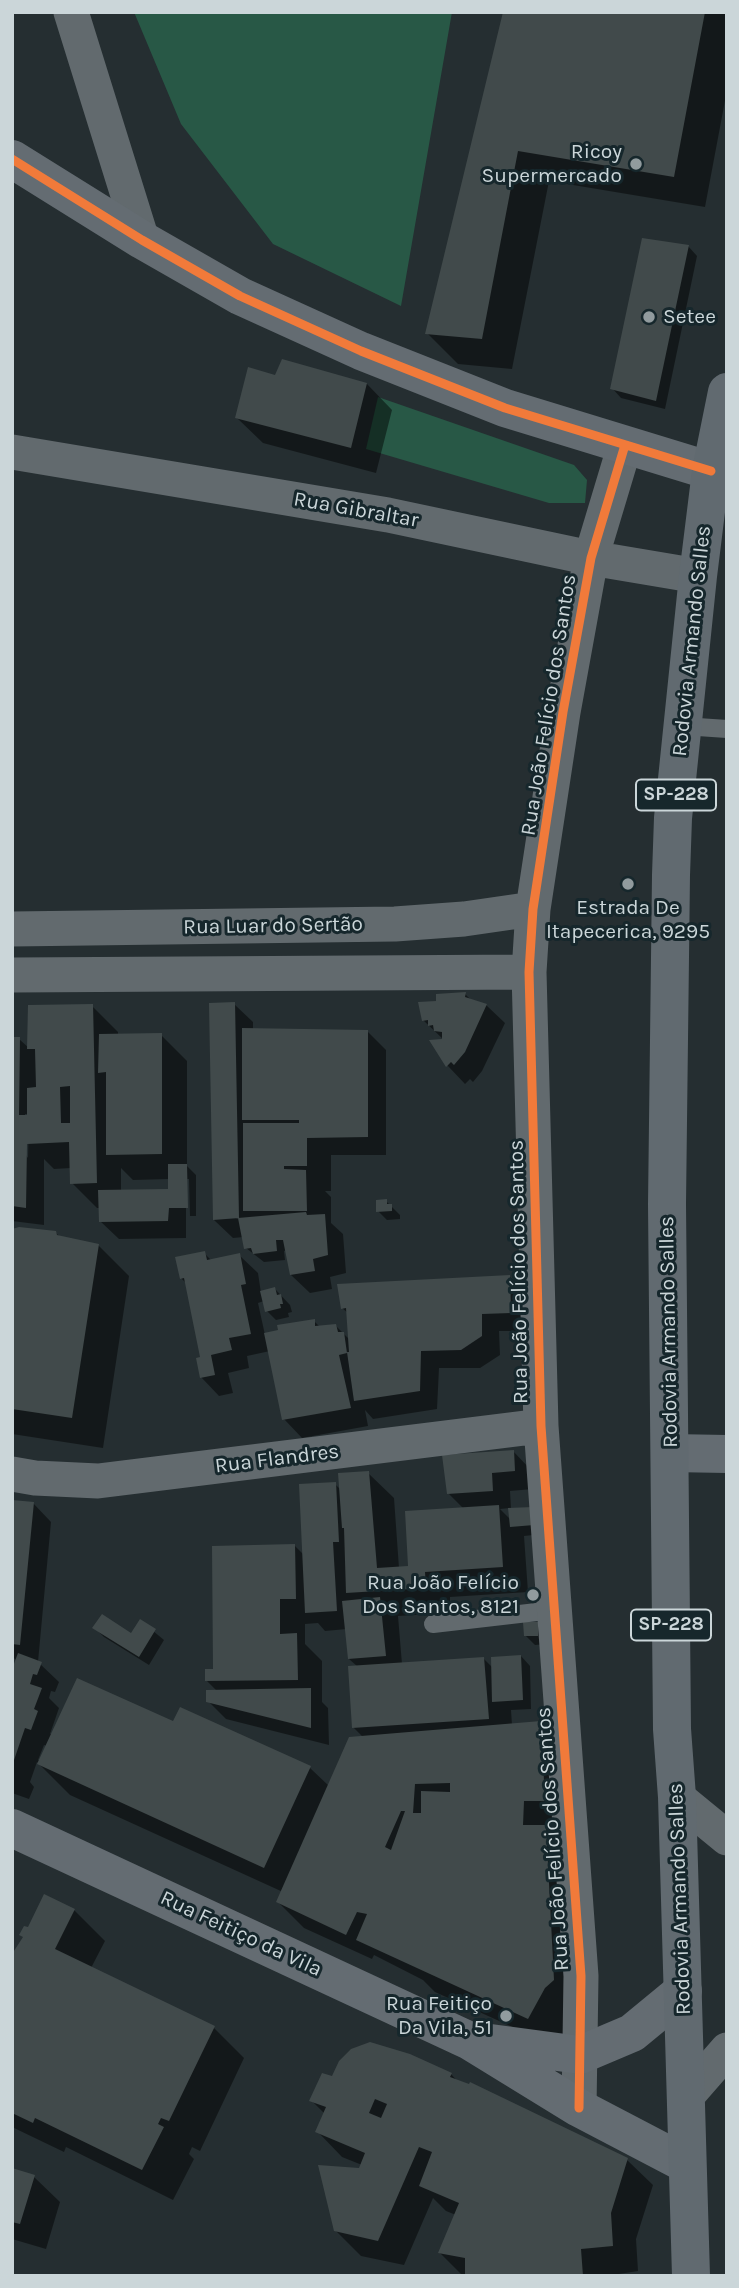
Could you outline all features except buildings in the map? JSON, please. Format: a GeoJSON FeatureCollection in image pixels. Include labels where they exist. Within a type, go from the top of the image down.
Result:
{"type":"FeatureCollection","features":[{"type":"Feature","properties":{"kind":"main road","name":"Rodovia Armando Salles"},"geometry":{"type":"LineString","coordinates":[[691,2276],[677,1797],[672,1729],[667,1204],[671,840],[711,471],[727,392]]}},
{"type":"Feature","properties":{"kind":"street"},"geometry":{"type":"LineString","coordinates":[[71,12],[142,240]]}},
{"type":"Feature","properties":{"kind":"street"},"geometry":{"type":"LineString","coordinates":[[12,159],[142,240],[240,296],[361,351],[505,408],[711,471]]}},
{"type":"Feature","properties":{"kind":"street","name":"Rua João Felício dos Santos"},"geometry":{"type":"LineString","coordinates":[[579,2108],[580,1976],[541,1426],[529,972],[533,909],[563,712],[591,558],[625,444]]}},
{"type":"Feature","properties":{"kind":"street","name":"Rua Gibraltar"},"geometry":{"type":"LineString","coordinates":[[12,452],[388,515],[591,558],[698,576]]}},
{"type":"Feature","properties":{"kind":"street","name":"Rua Luar do Sertão"},"geometry":{"type":"LineString","coordinates":[[12,929],[409,923],[464,919],[533,909]]}},
{"type":"Feature","properties":{"kind":"street"},"geometry":{"type":"LineString","coordinates":[[183,928],[189,972]]}},
{"type":"Feature","properties":{"kind":"street"},"geometry":{"type":"LineString","coordinates":[[12,975],[529,972]]}},
{"type":"Feature","properties":{"kind":"street","name":"Rua Flandres"},"geometry":{"type":"LineString","coordinates":[[12,1474],[35,1478],[98,1481],[541,1426]]}},
{"type":"Feature","properties":{"kind":"street"},"geometry":{"type":"LineString","coordinates":[[671,1453],[727,1454]]}},
{"type":"Feature","properties":{"kind":"street"},"geometry":{"type":"LineString","coordinates":[[677,1797],[727,1838]]}},
{"type":"Feature","properties":{"kind":"street","name":"Rua Feitiço da Vila"},"geometry":{"type":"LineString","coordinates":[[12,1828],[470,2040],[579,2108],[687,2164]]}},
{"type":"Feature","properties":{"kind":"street"},"geometry":{"type":"LineString","coordinates":[[580,2055],[632,2033],[683,1991]]}},
{"type":"Feature","properties":{"kind":"street","name":"Rua Feitiço da Vila"},"geometry":{"type":"LineString","coordinates":[[470,2040],[580,2055]]}},
{"type":"Feature","properties":{"kind":"street"},"geometry":{"type":"LineString","coordinates":[[686,2097],[727,2050]]}},
{"type":"Feature","properties":{"kind":"lane"},"geometry":{"type":"LineString","coordinates":[[683,726],[727,729]]}},
{"type":"Feature","properties":{"kind":"lane"},"geometry":{"type":"LineString","coordinates":[[433,1624],[554,1610]]}},
{"type":"Feature","properties":{"kind":"green space"},"geometry":{"type":"Polygon","coordinates":[[[134,12],[452,12],[401,306],[273,244],[181,124],[134,12]]]}},
{"type":"Feature","properties":{"kind":"green space"},"geometry":{"type":"Polygon","coordinates":[[[378,397],[574,465],[587,480],[585,503],[549,503],[366,449],[378,397]]]}},
{"type":"Feature","properties":{"kind":"cycle path"},"geometry":{"type":"LineString","coordinates":[[12,159],[142,240],[240,296],[361,351],[505,408],[711,471]]}},
{"type":"Feature","properties":{"kind":"cycle path"},"geometry":{"type":"LineString","coordinates":[[579,2108],[581,1976],[541,1426],[529,972],[533,909],[563,712],[591,558],[625,445]]}},
{"type":"Feature","properties":{"kind":"place","name":"Ricoy Supermercado"},"geometry":{"type":"Point","coordinates":[636,164]}},
{"type":"Feature","properties":{"kind":"place","name":"Setee"},"geometry":{"type":"Point","coordinates":[649,317]}},
{"type":"Feature","properties":{"kind":"place","name":"Estrada De Itapecerica, 9295"},"geometry":{"type":"Point","coordinates":[628,884]}},
{"type":"Feature","properties":{"kind":"place","name":"Rua João Felício Dos Santos, 8121"},"geometry":{"type":"Point","coordinates":[533,1595]}},
{"type":"Feature","properties":{"kind":"place","name":"Rua Feitiço Da Vila, 51"},"geometry":{"type":"Point","coordinates":[506,2016]}}]}
